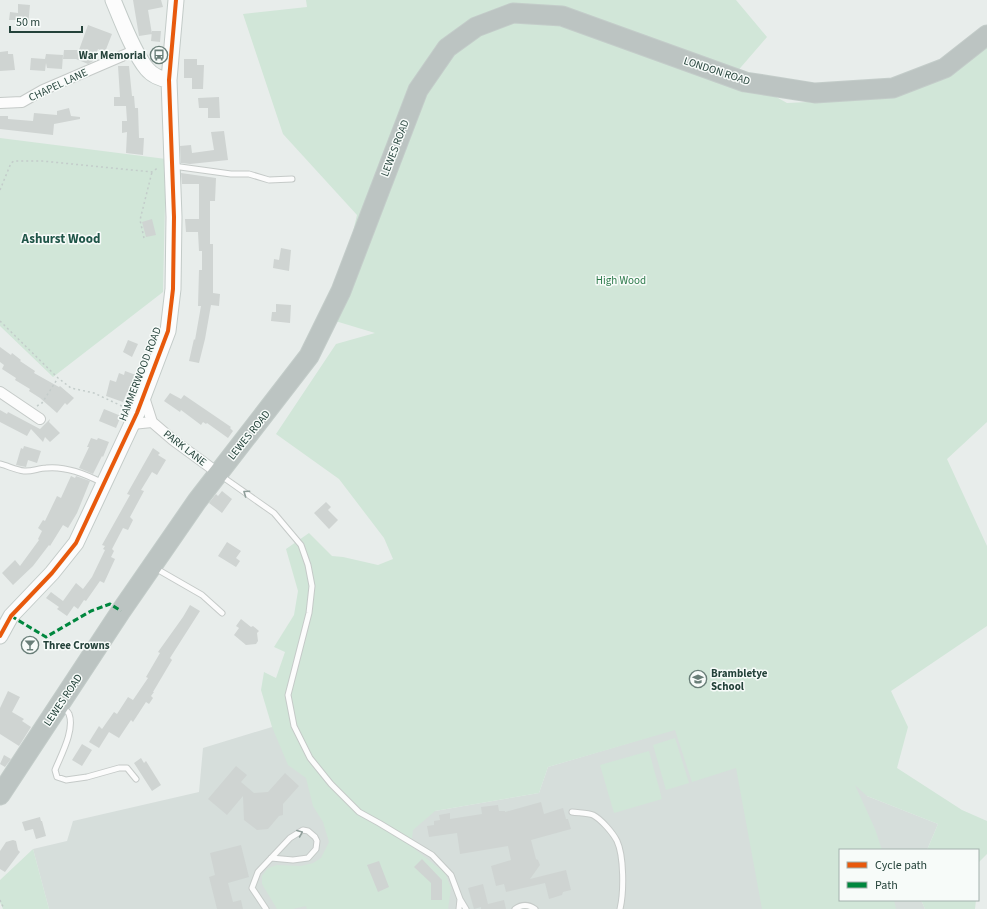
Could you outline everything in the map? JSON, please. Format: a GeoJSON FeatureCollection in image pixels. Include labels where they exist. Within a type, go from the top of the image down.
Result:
{"type":"FeatureCollection","features":[{"type":"Feature","properties":{"kind":"highway","name":"LONDON ROAD"},"geometry":{"type":"LineString","coordinates":[[447,48],[476,27],[513,13],[562,16],[745,82],[815,93],[893,88],[945,68],[987,36]]}},
{"type":"Feature","properties":{"kind":"highway","name":"LEWES ROAD"},"geometry":{"type":"LineString","coordinates":[[0,795],[152,566],[218,473],[309,356],[341,291],[418,90],[447,48]]}},
{"type":"Feature","properties":{"kind":"street"},"geometry":{"type":"LineString","coordinates":[[113,0],[136,50],[147,69],[162,79],[169,80]]}},
{"type":"Feature","properties":{"kind":"street","name":"HAMMERWOOD ROAD"},"geometry":{"type":"LineString","coordinates":[[0,633],[11,616],[52,574],[76,543],[144,397],[168,331],[173,289],[174,217],[169,80],[176,0]]}},
{"type":"Feature","properties":{"kind":"street","name":"CHAPEL LANE"},"geometry":{"type":"LineString","coordinates":[[0,103],[22,102],[43,90],[136,50]]}},
{"type":"Feature","properties":{"kind":"street"},"geometry":{"type":"LineString","coordinates":[[0,392],[40,419]]}},
{"type":"Feature","properties":{"kind":"street"},"geometry":{"type":"LineString","coordinates":[[134,419],[152,422],[144,397]]}},
{"type":"Feature","properties":{"kind":"street","name":"PARK LANE"},"geometry":{"type":"LineString","coordinates":[[152,422],[173,440],[218,473]]}},
{"type":"Feature","properties":{"kind":"lane"},"geometry":{"type":"LineString","coordinates":[[172,166],[231,174],[249,174],[269,180],[292,179]]}},
{"type":"Feature","properties":{"kind":"lane"},"geometry":{"type":"LineString","coordinates":[[0,464],[25,471],[37,468],[49,468],[76,471],[104,483]]}},
{"type":"Feature","properties":{"kind":"lane"},"geometry":{"type":"LineString","coordinates":[[218,473],[274,513],[301,545],[308,565],[312,586],[310,614],[288,695],[294,726],[310,758],[331,784],[359,812],[432,855],[451,875],[460,899],[466,909]]}},
{"type":"Feature","properties":{"kind":"lane"},"geometry":{"type":"LineString","coordinates":[[152,566],[202,594],[222,613]]}},
{"type":"Feature","properties":{"kind":"lane"},"geometry":{"type":"LineString","coordinates":[[60,704],[68,712],[70,727],[65,746],[55,770],[57,777],[66,780],[118,768],[127,768],[136,779]]}},
{"type":"Feature","properties":{"kind":"lane"},"geometry":{"type":"LineString","coordinates":[[572,812],[593,815],[606,826],[617,840],[622,862],[620,909]]}},
{"type":"Feature","properties":{"kind":"lane"},"geometry":{"type":"LineString","coordinates":[[266,909],[252,888],[258,872],[264,864],[290,838],[303,830],[312,833],[317,841],[316,849],[308,858],[293,860],[271,858]]}},
{"type":"Feature","properties":{"kind":"lane"},"geometry":{"type":"LineString","coordinates":[[459,909],[460,899]]}},
{"type":"Feature","properties":{"kind":"lane"},"geometry":{"type":"LineString","coordinates":[[515,909],[523,905],[528,905],[535,909]]}},
{"type":"Feature","properties":{"kind":"path"},"geometry":{"type":"LineString","coordinates":[[0,190],[11,163],[14,161],[42,161],[152,172],[140,220],[144,238]]}},
{"type":"Feature","properties":{"kind":"path"},"geometry":{"type":"LineString","coordinates":[[0,321],[58,378],[72,388],[94,394],[134,419]]}},
{"type":"Feature","properties":{"kind":"path"},"geometry":{"type":"LineString","coordinates":[[42,403],[58,378]]}},
{"type":"Feature","properties":{"kind":"path"},"geometry":{"type":"LineString","coordinates":[[0,900],[4,909]]}},
{"type":"Feature","properties":{"kind":"shaded area","name":"Brambletye School"},"geometry":{"type":"Polygon","coordinates":[[[884,667],[867,796],[938,824],[927,849],[839,849],[839,901],[921,901],[925,909],[49,909],[33,849],[67,841],[73,821],[199,792],[203,748],[290,721],[435,811],[539,793],[548,767],[884,667]]]}},
{"type":"Feature","properties":{"kind":"green space","name":"High Wood"},"geometry":{"type":"Polygon","coordinates":[[[306,0],[736,0],[767,37],[735,74],[787,103],[892,98],[947,78],[987,42],[987,422],[947,459],[987,546],[987,626],[891,691],[908,727],[897,768],[962,810],[987,821],[987,854],[979,862],[979,849],[927,849],[938,824],[867,796],[855,785],[875,829],[882,849],[839,849],[839,901],[894,901],[896,909],[762,909],[736,768],[692,782],[675,730],[548,767],[539,793],[435,811],[413,830],[411,846],[445,873],[451,888],[448,909],[307,909],[306,906],[293,909],[277,909],[262,884],[262,876],[268,868],[277,865],[301,866],[313,863],[321,858],[329,842],[323,822],[313,806],[306,778],[288,765],[272,727],[261,690],[264,672],[276,678],[285,652],[274,647],[294,615],[298,591],[286,549],[309,533],[332,556],[378,565],[393,559],[384,538],[339,479],[276,434],[336,344],[375,333],[332,320],[357,215],[283,134],[243,14],[307,7],[306,0]]]}},
{"type":"Feature","properties":{"kind":"green space"},"geometry":{"type":"Polygon","coordinates":[[[0,138],[166,159],[163,292],[53,377],[0,326],[0,138]]]}},
{"type":"Feature","properties":{"kind":"green space"},"geometry":{"type":"Polygon","coordinates":[[[675,738],[689,783],[666,790],[653,745],[675,738]]]}},
{"type":"Feature","properties":{"kind":"green space"},"geometry":{"type":"Polygon","coordinates":[[[649,751],[662,799],[614,813],[600,765],[649,751]]]}},
{"type":"Feature","properties":{"kind":"green space"},"geometry":{"type":"Polygon","coordinates":[[[33,849],[49,909],[3,909],[0,902],[0,880],[33,849]]]}},
{"type":"Feature","properties":{"kind":"green space"},"geometry":{"type":"Polygon","coordinates":[[[921,901],[976,901],[975,909],[925,909],[921,901]]]}},
{"type":"Feature","properties":{"kind":"building"},"geometry":{"type":"Polygon","coordinates":[[[133,0],[161,0],[163,7],[148,10],[152,34],[139,36],[133,0]]]}},
{"type":"Feature","properties":{"kind":"building"},"geometry":{"type":"Polygon","coordinates":[[[18,4],[30,5],[28,26],[16,25],[17,20],[9,20],[10,12],[18,13],[18,4]]]}},
{"type":"Feature","properties":{"kind":"building"},"geometry":{"type":"Polygon","coordinates":[[[88,25],[112,34],[105,52],[98,49],[93,61],[88,64],[76,59],[63,59],[64,50],[79,50],[88,25]]]}},
{"type":"Feature","properties":{"kind":"building"},"geometry":{"type":"Polygon","coordinates":[[[152,31],[161,31],[160,42],[151,41],[152,31]]]}},
{"type":"Feature","properties":{"kind":"building"},"geometry":{"type":"Polygon","coordinates":[[[8,51],[8,54],[13,54],[15,70],[0,71],[0,52],[8,51]]]}},
{"type":"Feature","properties":{"kind":"building"},"geometry":{"type":"Polygon","coordinates":[[[46,54],[63,55],[62,69],[47,68],[46,63],[45,71],[30,70],[31,58],[45,59],[46,54]]]}},
{"type":"Feature","properties":{"kind":"building"},"geometry":{"type":"Polygon","coordinates":[[[184,59],[197,59],[197,65],[204,65],[203,89],[192,89],[192,78],[184,78],[184,59]]]}},
{"type":"Feature","properties":{"kind":"building"},"geometry":{"type":"Polygon","coordinates":[[[118,66],[129,66],[132,96],[134,96],[135,108],[138,108],[139,138],[144,138],[143,155],[126,153],[127,132],[122,133],[122,121],[127,121],[126,106],[114,106],[114,97],[120,97],[118,66]]]}},
{"type":"Feature","properties":{"kind":"building"},"geometry":{"type":"Polygon","coordinates":[[[219,97],[220,118],[208,118],[208,108],[199,108],[198,98],[219,97]]]}},
{"type":"Feature","properties":{"kind":"building"},"geometry":{"type":"Polygon","coordinates":[[[69,108],[71,116],[80,117],[80,119],[54,124],[53,135],[0,129],[0,116],[8,116],[8,119],[33,121],[34,113],[57,115],[57,111],[69,108]]]}},
{"type":"Feature","properties":{"kind":"building"},"geometry":{"type":"Polygon","coordinates":[[[224,131],[228,160],[190,164],[181,163],[180,146],[191,145],[192,153],[214,150],[211,132],[224,131]]]}},
{"type":"Feature","properties":{"kind":"building"},"geometry":{"type":"Polygon","coordinates":[[[181,173],[216,178],[215,201],[210,201],[210,244],[213,244],[213,293],[220,294],[219,306],[211,305],[199,363],[189,361],[194,339],[195,340],[201,306],[198,306],[199,270],[202,270],[202,251],[199,251],[198,232],[186,232],[185,219],[199,219],[199,184],[182,184],[181,173]]]}},
{"type":"Feature","properties":{"kind":"building"},"geometry":{"type":"Polygon","coordinates":[[[152,219],[156,235],[146,237],[142,222],[152,219]]]}},
{"type":"Feature","properties":{"kind":"building"},"geometry":{"type":"Polygon","coordinates":[[[281,248],[291,250],[289,271],[273,268],[274,259],[279,260],[281,248]]]}},
{"type":"Feature","properties":{"kind":"building"},"geometry":{"type":"Polygon","coordinates":[[[276,304],[291,305],[290,323],[271,321],[272,312],[276,312],[276,304]]]}},
{"type":"Feature","properties":{"kind":"building"},"geometry":{"type":"Polygon","coordinates":[[[128,340],[138,344],[132,357],[123,352],[128,340]]]}},
{"type":"Feature","properties":{"kind":"building"},"geometry":{"type":"Polygon","coordinates":[[[0,347],[11,355],[12,353],[21,360],[20,361],[35,371],[34,373],[59,387],[60,386],[74,398],[67,405],[65,403],[57,413],[40,398],[29,391],[30,389],[15,380],[16,378],[2,369],[4,365],[0,362],[0,347]]]}},
{"type":"Feature","properties":{"kind":"building"},"geometry":{"type":"Polygon","coordinates":[[[125,371],[136,375],[130,393],[127,392],[123,402],[106,396],[110,380],[116,382],[119,373],[124,375],[125,371]]]}},
{"type":"Feature","properties":{"kind":"building"},"geometry":{"type":"Polygon","coordinates":[[[170,393],[181,399],[184,395],[231,427],[230,428],[233,431],[228,438],[207,423],[206,424],[203,422],[201,425],[181,410],[180,412],[164,401],[170,393]]]}},
{"type":"Feature","properties":{"kind":"building"},"geometry":{"type":"Polygon","coordinates":[[[104,409],[121,416],[116,428],[99,421],[104,409]]]}},
{"type":"Feature","properties":{"kind":"building"},"geometry":{"type":"Polygon","coordinates":[[[0,410],[7,414],[8,412],[40,429],[50,419],[49,422],[60,433],[50,442],[45,437],[43,442],[31,429],[27,436],[0,422],[0,410]]]}},
{"type":"Feature","properties":{"kind":"building"},"geometry":{"type":"Polygon","coordinates":[[[91,438],[97,440],[98,438],[109,442],[103,457],[102,456],[93,474],[79,468],[89,447],[87,447],[91,438]]]}},
{"type":"Feature","properties":{"kind":"building"},"geometry":{"type":"Polygon","coordinates":[[[24,446],[41,451],[37,463],[28,460],[26,467],[16,465],[21,448],[23,449],[24,446]]]}},
{"type":"Feature","properties":{"kind":"building"},"geometry":{"type":"Polygon","coordinates":[[[153,448],[160,453],[158,455],[166,460],[157,475],[152,472],[141,490],[144,491],[130,517],[133,520],[128,530],[123,528],[112,549],[114,551],[111,557],[115,559],[104,583],[100,581],[86,601],[84,600],[78,609],[74,606],[67,616],[57,609],[59,607],[46,598],[51,592],[63,601],[76,583],[83,589],[92,577],[105,550],[103,549],[105,546],[102,545],[130,495],[127,494],[153,448]]]}},
{"type":"Feature","properties":{"kind":"building"},"geometry":{"type":"Polygon","coordinates":[[[71,476],[75,478],[76,476],[90,481],[77,513],[68,528],[63,525],[50,546],[49,545],[33,566],[13,585],[2,573],[15,560],[20,566],[39,540],[38,539],[42,531],[38,528],[43,520],[45,521],[57,496],[61,498],[71,476]]]}},
{"type":"Feature","properties":{"kind":"building"},"geometry":{"type":"Polygon","coordinates":[[[222,491],[232,499],[222,513],[209,503],[216,494],[218,496],[222,491]]]}},
{"type":"Feature","properties":{"kind":"building"},"geometry":{"type":"Polygon","coordinates":[[[326,502],[331,507],[328,510],[338,520],[329,529],[314,513],[326,502]]]}},
{"type":"Feature","properties":{"kind":"building"},"geometry":{"type":"Polygon","coordinates":[[[227,542],[241,551],[236,558],[240,561],[236,567],[218,556],[227,542]]]}},
{"type":"Feature","properties":{"kind":"building"},"geometry":{"type":"Polygon","coordinates":[[[190,605],[200,611],[170,658],[172,660],[153,692],[151,696],[153,698],[149,704],[146,702],[133,722],[131,720],[119,738],[109,732],[99,748],[89,742],[99,726],[102,729],[114,712],[117,714],[128,697],[133,700],[148,678],[146,677],[160,653],[158,652],[190,605]]]}},
{"type":"Feature","properties":{"kind":"building"},"geometry":{"type":"Polygon","coordinates":[[[241,619],[259,631],[257,633],[258,641],[256,644],[246,645],[234,635],[239,628],[236,626],[241,619]]]}},
{"type":"Feature","properties":{"kind":"building"},"geometry":{"type":"Polygon","coordinates":[[[8,691],[20,697],[12,712],[24,719],[22,721],[31,727],[19,746],[0,734],[0,708],[8,691]]]}},
{"type":"Feature","properties":{"kind":"building"},"geometry":{"type":"Polygon","coordinates":[[[82,744],[92,750],[82,766],[72,760],[82,744]]]}},
{"type":"Feature","properties":{"kind":"building"},"geometry":{"type":"Polygon","coordinates":[[[4,755],[11,759],[5,767],[0,764],[4,755]]]}},
{"type":"Feature","properties":{"kind":"building"},"geometry":{"type":"Polygon","coordinates":[[[141,758],[144,763],[146,761],[161,785],[152,791],[134,763],[141,758]]]}},
{"type":"Feature","properties":{"kind":"building"},"geometry":{"type":"Polygon","coordinates":[[[236,766],[247,775],[241,782],[254,793],[268,792],[285,773],[299,786],[283,804],[283,815],[279,816],[268,829],[257,830],[244,820],[243,796],[227,815],[208,799],[236,766]]]}},
{"type":"Feature","properties":{"kind":"building"},"geometry":{"type":"Polygon","coordinates":[[[541,802],[544,814],[563,808],[571,829],[531,840],[536,859],[540,865],[530,879],[566,870],[571,890],[563,892],[562,895],[549,899],[545,883],[506,892],[504,884],[496,886],[491,866],[511,860],[508,846],[460,854],[457,833],[429,837],[427,826],[434,825],[434,821],[440,820],[439,815],[450,813],[450,819],[482,814],[481,807],[498,805],[499,811],[505,812],[541,802]]]}},
{"type":"Feature","properties":{"kind":"building"},"geometry":{"type":"Polygon","coordinates":[[[40,817],[46,836],[36,839],[33,829],[25,831],[22,822],[40,817]]]}},
{"type":"Feature","properties":{"kind":"building"},"geometry":{"type":"Polygon","coordinates":[[[13,840],[16,841],[20,852],[5,872],[0,869],[0,851],[6,842],[13,840]]]}},
{"type":"Feature","properties":{"kind":"building"},"geometry":{"type":"Polygon","coordinates":[[[241,845],[249,877],[228,883],[233,902],[241,900],[243,909],[217,909],[209,877],[215,875],[210,853],[241,845]]]}},
{"type":"Feature","properties":{"kind":"building"},"geometry":{"type":"Polygon","coordinates":[[[422,859],[442,880],[442,900],[431,900],[431,883],[414,867],[422,859]]]}},
{"type":"Feature","properties":{"kind":"building"},"geometry":{"type":"Polygon","coordinates":[[[379,861],[389,887],[378,892],[367,865],[379,861]]]}},
{"type":"Feature","properties":{"kind":"building"},"geometry":{"type":"Polygon","coordinates":[[[483,884],[488,904],[504,900],[506,909],[481,909],[481,907],[474,909],[468,888],[483,884]]]}},
{"type":"Feature","properties":{"kind":"marked path"},"geometry":{"type":"LineString","coordinates":[[11,616],[46,637],[91,611],[110,604],[121,611]]}},
{"type":"Feature","properties":{"kind":"cycle path"},"geometry":{"type":"LineString","coordinates":[[0,636],[11,616],[52,573],[76,543],[137,413],[168,331],[173,289],[174,217],[169,80],[176,0]]}},
{"type":"Feature","properties":{"kind":"place","name":"War Memorial"},"geometry":{"type":"Point","coordinates":[159,55]}},
{"type":"Feature","properties":{"kind":"place","name":"Three Crowns"},"geometry":{"type":"Point","coordinates":[30,645]}},
{"type":"Feature","properties":{"kind":"place","name":"Brambletye School"},"geometry":{"type":"Point","coordinates":[698,679]}},
{"type":"Feature","properties":{"kind":"district","name":"Ashurst Wood"},"geometry":{"type":"Point","coordinates":[61,239]}}]}
